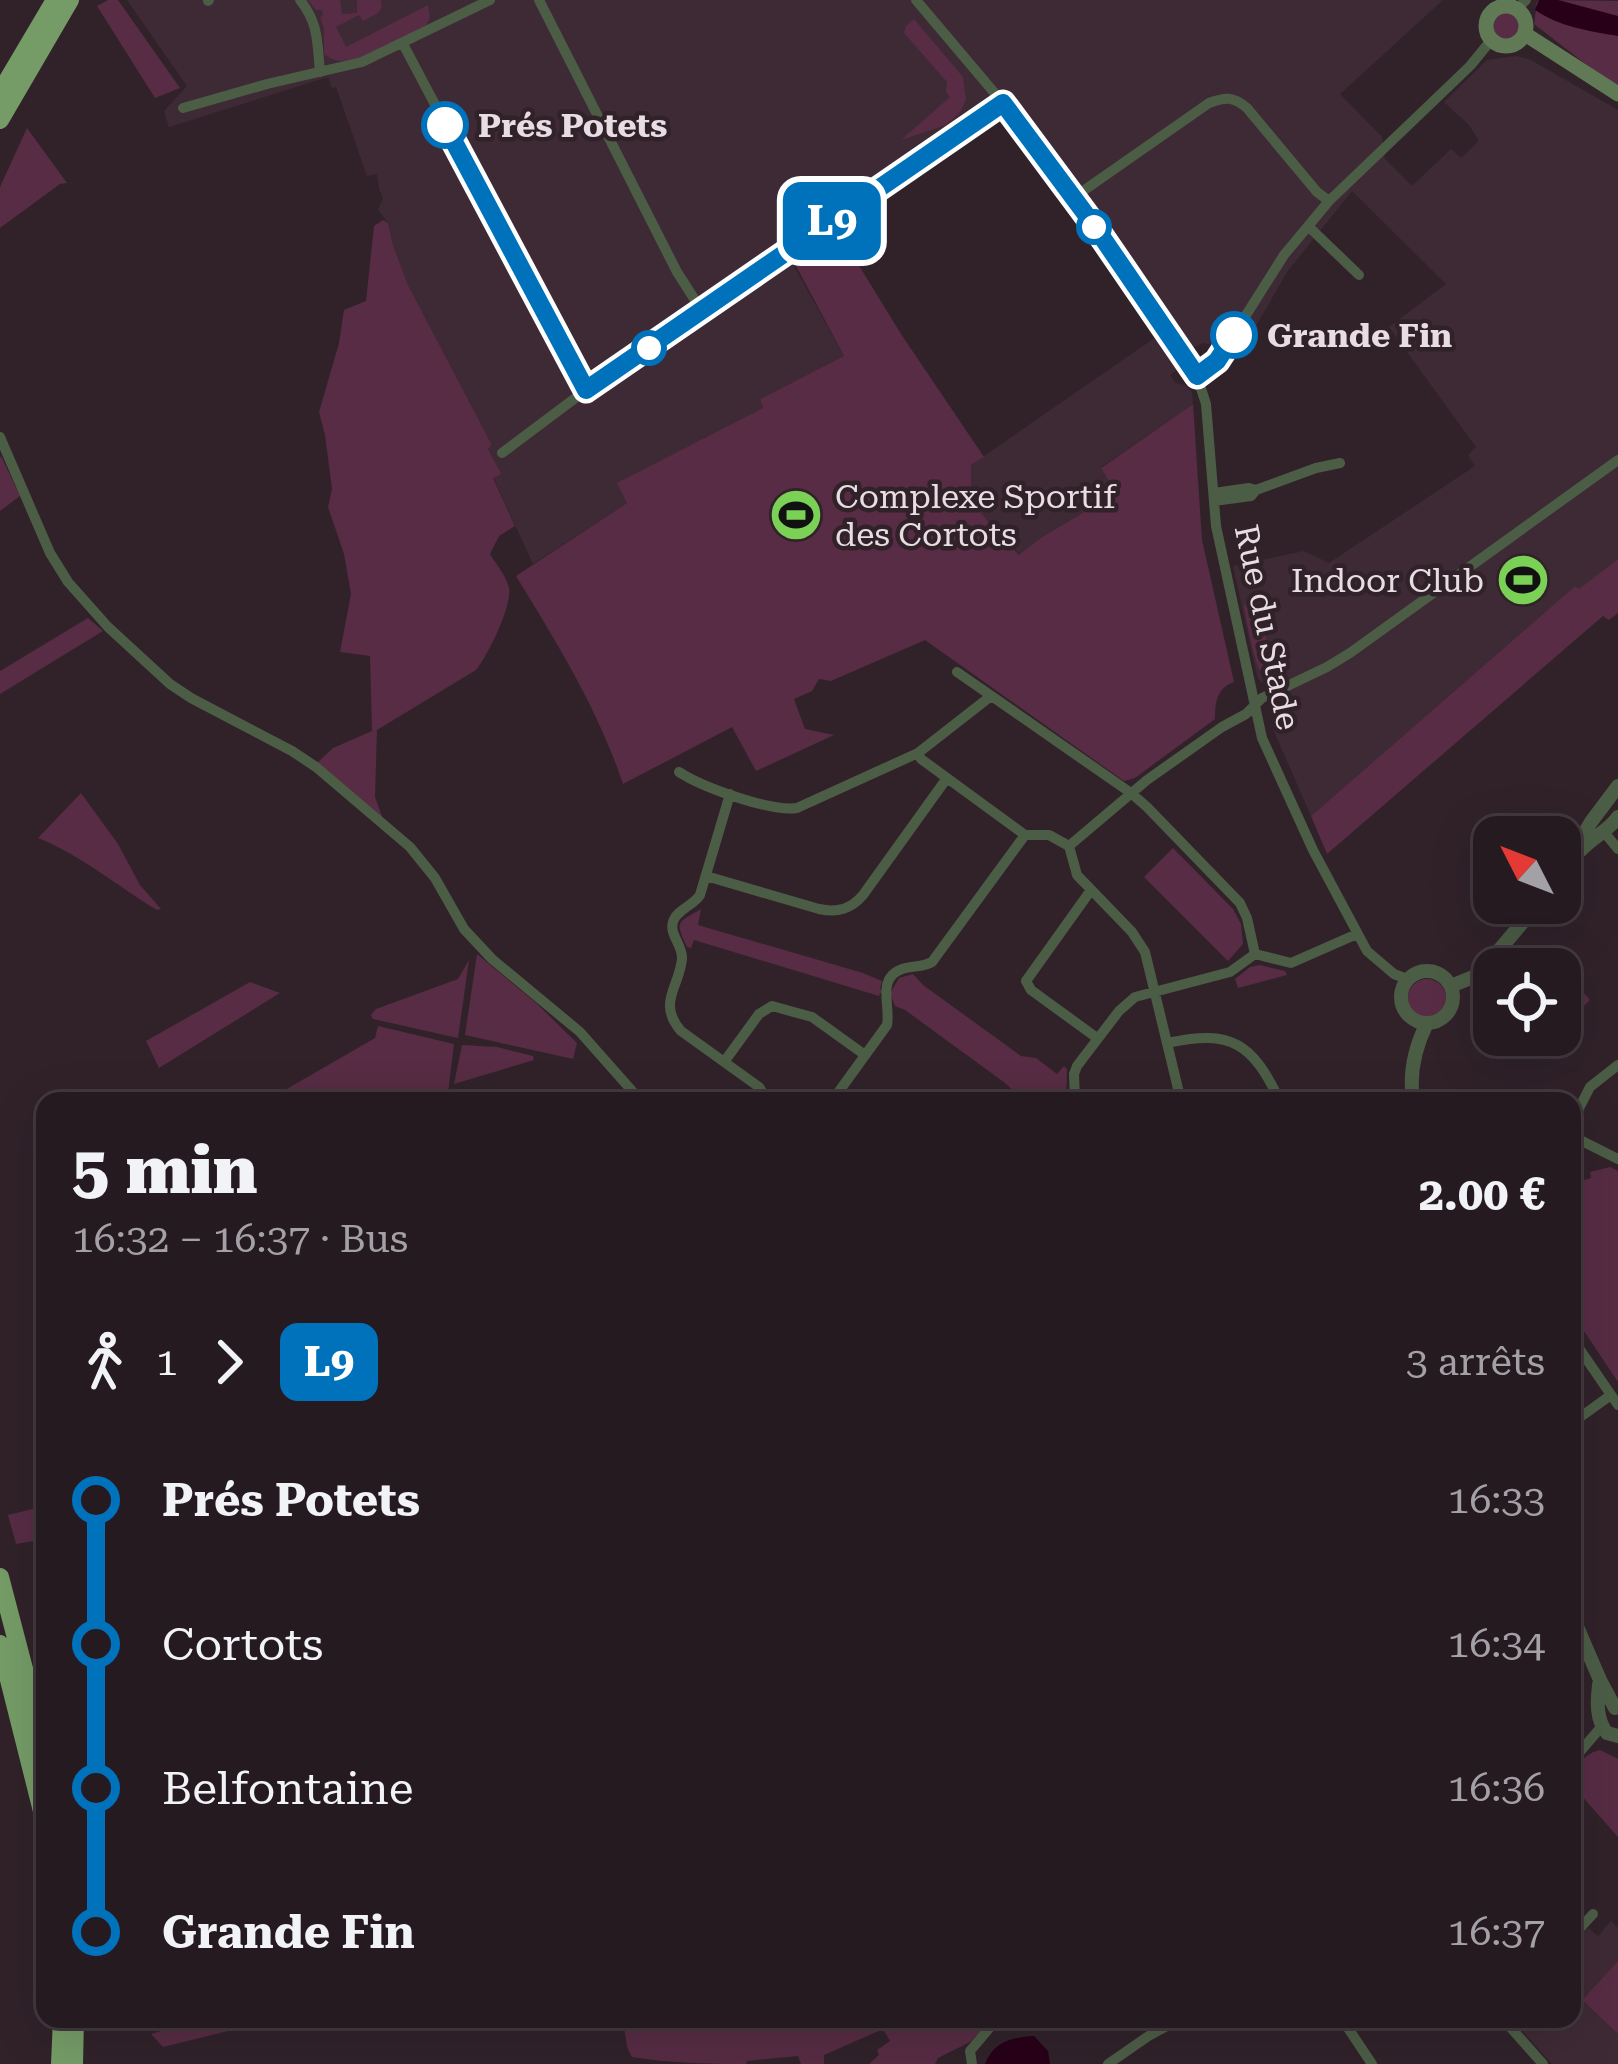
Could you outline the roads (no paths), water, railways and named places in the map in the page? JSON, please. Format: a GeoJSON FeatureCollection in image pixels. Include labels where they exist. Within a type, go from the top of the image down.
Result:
{"type":"FeatureCollection","features":[{"type":"Feature","properties":{"kind":"highway"},"geometry":{"type":"LineString","coordinates":[[0,93],[55,0]]}},
{"type":"Feature","properties":{"kind":"highway"},"geometry":{"type":"LineString","coordinates":[[0,120],[70,0]]}},
{"type":"Feature","properties":{"kind":"highway"},"geometry":{"type":"LineString","coordinates":[[0,1577],[36,1715]]}},
{"type":"Feature","properties":{"kind":"highway"},"geometry":{"type":"LineString","coordinates":[[0,1644],[36,1786]]}},
{"type":"Feature","properties":{"kind":"highway"},"geometry":{"type":"LineString","coordinates":[[61,2064],[62,2028]]}},
{"type":"Feature","properties":{"kind":"highway"},"geometry":{"type":"LineString","coordinates":[[74,2064],[75,2028]]}},
{"type":"Feature","properties":{"kind":"main road"},"geometry":{"type":"LineString","coordinates":[[1522,4],[1525,34],[1510,46],[1492,39],[1486,28],[1487,6],[1522,4]]}},
{"type":"Feature","properties":{"kind":"main road"},"geometry":{"type":"LineString","coordinates":[[1525,34],[1618,94]]}},
{"type":"Feature","properties":{"kind":"street"},"geometry":{"type":"LineString","coordinates":[[299,0],[316,26],[326,70]]}},
{"type":"Feature","properties":{"kind":"street"},"geometry":{"type":"LineString","coordinates":[[183,108],[362,62],[490,0]]}},
{"type":"Feature","properties":{"kind":"street"},"geometry":{"type":"LineString","coordinates":[[539,0],[676,272],[702,311]]}},
{"type":"Feature","properties":{"kind":"street"},"geometry":{"type":"LineString","coordinates":[[916,0],[1003,103],[1199,381],[1217,361],[1284,255],[1329,200],[1470,66],[1492,39]]}},
{"type":"Feature","properties":{"kind":"street"},"geometry":{"type":"LineString","coordinates":[[403,44],[586,390]]}},
{"type":"Feature","properties":{"kind":"street"},"geometry":{"type":"LineString","coordinates":[[1073,198],[1224,97],[1247,108],[1317,192],[1329,200]]}},
{"type":"Feature","properties":{"kind":"street"},"geometry":{"type":"LineString","coordinates":[[502,453],[1003,103]]}},
{"type":"Feature","properties":{"kind":"street"},"geometry":{"type":"LineString","coordinates":[[1308,226],[1358,274]]}},
{"type":"Feature","properties":{"kind":"street","name":"Rue du Stade"},"geometry":{"type":"LineString","coordinates":[[1199,381],[1206,404],[1216,526],[1262,738],[1367,951],[1407,979]]}},
{"type":"Feature","properties":{"kind":"street"},"geometry":{"type":"LineString","coordinates":[[0,437],[50,553],[68,582],[108,627],[170,685],[316,767],[410,847],[435,878],[464,929],[492,959],[569,1022],[632,1092]]}},
{"type":"Feature","properties":{"kind":"street"},"geometry":{"type":"LineString","coordinates":[[1069,846],[1131,793],[1262,698],[1350,653],[1618,460]]}},
{"type":"Feature","properties":{"kind":"street"},"geometry":{"type":"LineString","coordinates":[[1214,497],[1275,485],[1340,463]]}},
{"type":"Feature","properties":{"kind":"street"},"geometry":{"type":"LineString","coordinates":[[957,672],[1131,793],[1234,896],[1247,918],[1255,954]]}},
{"type":"Feature","properties":{"kind":"street"},"geometry":{"type":"LineString","coordinates":[[679,772],[696,784],[781,809],[797,808],[919,753],[992,696]]}},
{"type":"Feature","properties":{"kind":"street"},"geometry":{"type":"LineString","coordinates":[[919,753],[1024,835],[1049,835],[1069,846],[1077,875],[1138,940],[1179,1092]]}},
{"type":"Feature","properties":{"kind":"street"},"geometry":{"type":"LineString","coordinates":[[706,876],[819,909],[848,908],[863,895],[947,778]]}},
{"type":"Feature","properties":{"kind":"street"},"geometry":{"type":"LineString","coordinates":[[1597,831],[1618,786]]}},
{"type":"Feature","properties":{"kind":"street"},"geometry":{"type":"LineString","coordinates":[[730,794],[698,899],[673,922],[682,956],[668,1008],[681,1031],[763,1092]]}},
{"type":"Feature","properties":{"kind":"street"},"geometry":{"type":"LineString","coordinates":[[1581,844],[1618,817]]}},
{"type":"Feature","properties":{"kind":"street"},"geometry":{"type":"LineString","coordinates":[[1597,831],[1618,849]]}},
{"type":"Feature","properties":{"kind":"street"},"geometry":{"type":"LineString","coordinates":[[838,1092],[888,1022],[885,992],[889,980],[900,970],[932,962],[1024,835]]}},
{"type":"Feature","properties":{"kind":"street"},"geometry":{"type":"LineString","coordinates":[[1091,890],[1026,981],[1031,990],[1097,1038]]}},
{"type":"Feature","properties":{"kind":"street"},"geometry":{"type":"LineString","coordinates":[[1451,986],[1478,975],[1521,924]]}},
{"type":"Feature","properties":{"kind":"street"},"geometry":{"type":"LineString","coordinates":[[1075,1092],[1075,1070],[1135,997],[1230,972],[1255,954],[1291,963],[1357,934]]}},
{"type":"Feature","properties":{"kind":"street"},"geometry":{"type":"LineString","coordinates":[[1431,970],[1451,986],[1453,1003],[1436,1022],[1412,1018],[1402,1006],[1401,992],[1414,974],[1431,970]]}},
{"type":"Feature","properties":{"kind":"street"},"geometry":{"type":"LineString","coordinates":[[724,1062],[759,1014],[772,1006],[812,1017],[865,1054]]}},
{"type":"Feature","properties":{"kind":"street"},"geometry":{"type":"LineString","coordinates":[[1413,1092],[1413,1065],[1427,1023]]}},
{"type":"Feature","properties":{"kind":"street"},"geometry":{"type":"LineString","coordinates":[[1167,1042],[1210,1037],[1237,1045],[1262,1066],[1275,1092]]}},
{"type":"Feature","properties":{"kind":"street"},"geometry":{"type":"LineString","coordinates":[[1581,1105],[1590,1088],[1618,1065]]}},
{"type":"Feature","properties":{"kind":"street"},"geometry":{"type":"LineString","coordinates":[[1581,1141],[1618,1160]]}},
{"type":"Feature","properties":{"kind":"street"},"geometry":{"type":"LineString","coordinates":[[1581,1351],[1615,1400],[1581,1418]]}},
{"type":"Feature","properties":{"kind":"street"},"geometry":{"type":"LineString","coordinates":[[1581,1636],[1617,1708],[1607,1711],[1609,1732]]}},
{"type":"Feature","properties":{"kind":"street"},"geometry":{"type":"LineString","coordinates":[[1600,1679],[1598,1714],[1609,1732]]}},
{"type":"Feature","properties":{"kind":"street"},"geometry":{"type":"LineString","coordinates":[[1581,1754],[1609,1732]]}},
{"type":"Feature","properties":{"kind":"street"},"geometry":{"type":"LineString","coordinates":[[1581,1927],[1593,1914]]}},
{"type":"Feature","properties":{"kind":"street"},"geometry":{"type":"LineString","coordinates":[[972,2064],[970,2051],[989,2028]]}},
{"type":"Feature","properties":{"kind":"street"},"geometry":{"type":"LineString","coordinates":[[1147,2028],[1150,2035]]}},
{"type":"Feature","properties":{"kind":"street"},"geometry":{"type":"LineString","coordinates":[[1108,2064],[1163,2028]]}},
{"type":"Feature","properties":{"kind":"street"},"geometry":{"type":"LineString","coordinates":[[1348,2028],[1372,2064]]}},
{"type":"Feature","properties":{"kind":"street"},"geometry":{"type":"LineString","coordinates":[[1511,2028],[1543,2064]]}},
{"type":"Feature","properties":{"kind":"place","name":"Prés Potets"},"geometry":{"type":"Point","coordinates":[445,125]}},
{"type":"Feature","properties":{"kind":"place","name":"Grande Fin"},"geometry":{"type":"Point","coordinates":[1234,335]}},
{"type":"Feature","properties":{"kind":"place","name":"Complexe Sportif des Cortots"},"geometry":{"type":"Point","coordinates":[796,515]}},
{"type":"Feature","properties":{"kind":"place","name":"Indoor Club"},"geometry":{"type":"Point","coordinates":[1523,580]}}]}
